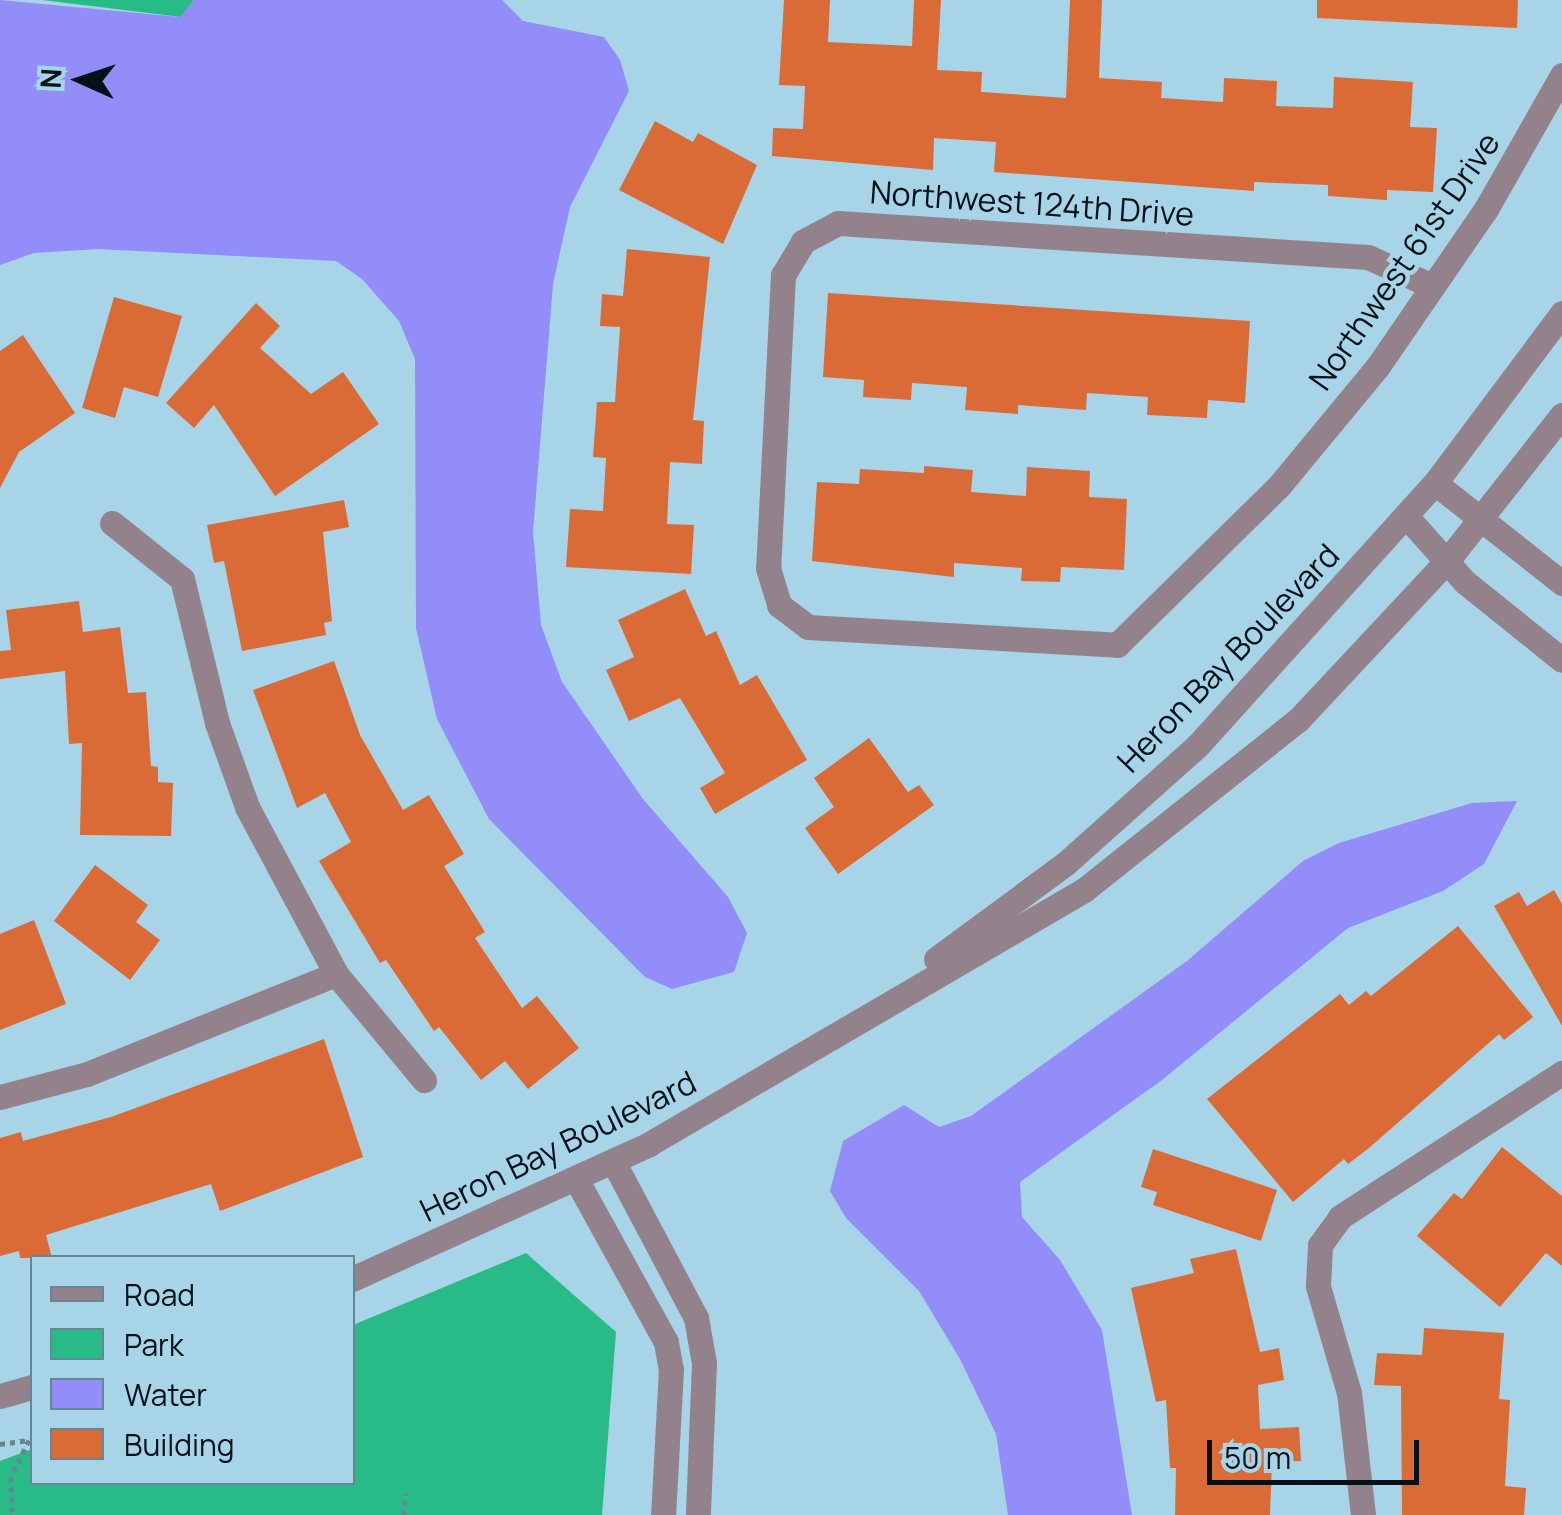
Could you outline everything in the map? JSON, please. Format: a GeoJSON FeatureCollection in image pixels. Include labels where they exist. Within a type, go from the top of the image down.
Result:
{"type":"FeatureCollection","features":[{"type":"Feature","properties":{"kind":"street","name":"Northwest 61st Drive"},"geometry":{"type":"LineString","coordinates":[[1117,646],[1278,487],[1378,366],[1486,209],[1562,75]]}},
{"type":"Feature","properties":{"kind":"street","name":"Northwest 124th Drive"},"geometry":{"type":"LineString","coordinates":[[1117,646],[808,627],[780,605],[768,568],[783,275],[803,242],[838,223],[1368,257],[1432,286]]}},
{"type":"Feature","properties":{"kind":"street","name":"Heron Bay Boulevard"},"geometry":{"type":"LineString","coordinates":[[839,1030],[1065,864],[1198,744],[1436,484],[1562,312]]}},
{"type":"Feature","properties":{"kind":"street","name":"Heron Bay Boulevard"},"geometry":{"type":"LineString","coordinates":[[355,1278],[613,1161],[1084,890],[1298,720],[1446,561],[1562,415]]}},
{"type":"Feature","properties":{"kind":"street"},"geometry":{"type":"LineString","coordinates":[[1436,484],[1562,582]]}},
{"type":"Feature","properties":{"kind":"street"},"geometry":{"type":"LineString","coordinates":[[1407,517],[1446,561],[1562,660]]}},
{"type":"Feature","properties":{"kind":"street"},"geometry":{"type":"LineString","coordinates":[[112,523],[182,579],[217,722],[247,807],[336,974],[424,1080]]}},
{"type":"Feature","properties":{"kind":"street"},"geometry":{"type":"LineString","coordinates":[[0,1096],[87,1074],[336,974]]}},
{"type":"Feature","properties":{"kind":"street"},"geometry":{"type":"LineString","coordinates":[[1363,1515],[1349,1394],[1318,1286],[1320,1246],[1340,1216],[1562,1073]]}},
{"type":"Feature","properties":{"kind":"street"},"geometry":{"type":"LineString","coordinates":[[613,1161],[696,1318],[704,1382],[698,1515]]}},
{"type":"Feature","properties":{"kind":"street"},"geometry":{"type":"LineString","coordinates":[[576,1179],[666,1342],[671,1369],[663,1515]]}},
{"type":"Feature","properties":{"kind":"street"},"geometry":{"type":"LineString","coordinates":[[0,1396],[30,1388]]}},
{"type":"Feature","properties":{"kind":"path"},"geometry":{"type":"LineString","coordinates":[[0,1444],[29,1440],[11,1477],[12,1515]]}},
{"type":"Feature","properties":{"kind":"path"},"geometry":{"type":"LineString","coordinates":[[404,1515],[405,1493]]}},
{"type":"Feature","properties":{"kind":"green space"},"geometry":{"type":"Polygon","coordinates":[[[42,0],[194,0],[181,17],[42,0]]]}},
{"type":"Feature","properties":{"kind":"green space"},"geometry":{"type":"Polygon","coordinates":[[[526,1253],[616,1332],[602,1515],[0,1515],[0,1461],[30,1450],[30,1485],[355,1485],[355,1324],[526,1253]]]}},
{"type":"Feature","properties":{"kind":"water"},"geometry":{"type":"Polygon","coordinates":[[[0,0],[180,17],[194,0],[502,0],[523,21],[604,37],[620,60],[629,91],[570,207],[553,284],[533,532],[541,625],[562,682],[643,799],[728,897],[747,933],[734,972],[672,989],[645,977],[489,819],[437,719],[416,628],[415,359],[399,321],[362,279],[336,261],[98,249],[34,253],[0,265],[0,0]]]}},
{"type":"Feature","properties":{"kind":"water"},"geometry":{"type":"Polygon","coordinates":[[[1517,801],[1484,864],[1443,891],[1348,928],[1162,1080],[1020,1182],[1022,1217],[1060,1260],[1102,1330],[1132,1515],[1008,1515],[996,1434],[960,1359],[919,1291],[846,1218],[830,1191],[843,1141],[904,1105],[939,1127],[971,1116],[1187,961],[1303,861],[1339,843],[1472,803],[1517,801]]]}},
{"type":"Feature","properties":{"kind":"building"},"geometry":{"type":"Polygon","coordinates":[[[784,0],[830,0],[828,42],[912,46],[914,0],[941,0],[937,70],[982,72],[981,92],[1066,98],[1070,0],[1102,0],[1099,78],[1162,82],[1161,98],[1223,102],[1224,78],[1277,81],[1276,106],[1333,108],[1334,77],[1413,82],[1410,127],[1437,128],[1433,192],[1387,190],[1387,200],[1328,196],[1328,185],[1254,182],[1254,191],[994,172],[996,142],[934,138],[933,170],[772,156],[773,128],[803,129],[805,86],[779,85],[784,0]]]}},
{"type":"Feature","properties":{"kind":"building"},"geometry":{"type":"Polygon","coordinates":[[[1317,0],[1518,0],[1517,28],[1317,18],[1317,0]]]}},
{"type":"Feature","properties":{"kind":"building"},"geometry":{"type":"Polygon","coordinates":[[[655,121],[693,142],[698,133],[757,165],[723,244],[619,190],[655,121]]]}},
{"type":"Feature","properties":{"kind":"building"},"geometry":{"type":"Polygon","coordinates":[[[627,249],[710,257],[693,420],[704,421],[702,464],[670,462],[667,524],[694,525],[691,574],[566,567],[570,509],[603,511],[606,458],[593,457],[597,402],[615,402],[620,327],[600,326],[602,294],[623,296],[627,249]]]}},
{"type":"Feature","properties":{"kind":"building"},"geometry":{"type":"Polygon","coordinates":[[[828,293],[1250,321],[1245,403],[1208,400],[1207,418],[1147,415],[1148,397],[1087,393],[1086,410],[1018,405],[1018,414],[965,410],[967,387],[912,383],[911,400],[863,397],[864,380],[823,377],[828,293]]]}},
{"type":"Feature","properties":{"kind":"building"},"geometry":{"type":"Polygon","coordinates":[[[114,297],[182,316],[158,397],[124,387],[115,418],[82,408],[114,297]]]}},
{"type":"Feature","properties":{"kind":"building"},"geometry":{"type":"Polygon","coordinates":[[[256,303],[280,326],[260,348],[311,394],[343,372],[379,424],[275,496],[214,405],[194,428],[166,403],[256,303]]]}},
{"type":"Feature","properties":{"kind":"building"},"geometry":{"type":"Polygon","coordinates":[[[23,335],[75,413],[19,452],[0,488],[0,351],[23,335]]]}},
{"type":"Feature","properties":{"kind":"building"},"geometry":{"type":"Polygon","coordinates":[[[924,466],[973,470],[971,492],[1026,496],[1027,467],[1090,471],[1089,497],[1127,499],[1124,570],[1061,567],[1060,582],[1021,581],[1022,568],[954,563],[954,577],[812,561],[817,482],[859,484],[860,469],[924,473],[924,466]]]}},
{"type":"Feature","properties":{"kind":"building"},"geometry":{"type":"Polygon","coordinates":[[[344,500],[349,527],[323,532],[332,621],[324,623],[326,635],[242,651],[224,561],[214,563],[207,525],[344,500]]]}},
{"type":"Feature","properties":{"kind":"building"},"geometry":{"type":"Polygon","coordinates":[[[685,589],[706,636],[716,631],[740,685],[757,675],[807,760],[715,814],[700,788],[725,773],[680,698],[629,721],[606,670],[634,657],[618,620],[685,589]]]}},
{"type":"Feature","properties":{"kind":"building"},"geometry":{"type":"Polygon","coordinates":[[[79,601],[83,632],[120,627],[128,693],[146,692],[151,766],[158,767],[158,782],[173,783],[171,836],[80,835],[82,743],[69,744],[65,671],[0,679],[0,651],[11,650],[6,610],[79,601]]]}},
{"type":"Feature","properties":{"kind":"building"},"geometry":{"type":"Polygon","coordinates":[[[334,661],[360,735],[403,810],[429,795],[464,854],[444,866],[485,932],[475,938],[522,1008],[537,996],[579,1048],[528,1089],[505,1061],[481,1080],[439,1027],[434,1031],[386,960],[380,963],[319,861],[351,842],[325,793],[297,808],[253,690],[334,661]]]}},
{"type":"Feature","properties":{"kind":"building"},"geometry":{"type":"Polygon","coordinates":[[[869,738],[908,792],[919,785],[934,805],[838,874],[805,828],[834,807],[814,778],[869,738]]]}},
{"type":"Feature","properties":{"kind":"building"},"geometry":{"type":"Polygon","coordinates":[[[95,865],[148,905],[136,922],[160,940],[130,980],[54,921],[95,865]]]}},
{"type":"Feature","properties":{"kind":"building"},"geometry":{"type":"Polygon","coordinates":[[[1554,890],[1562,904],[1562,1026],[1494,906],[1519,892],[1527,906],[1554,890]]]}},
{"type":"Feature","properties":{"kind":"building"},"geometry":{"type":"Polygon","coordinates":[[[34,920],[66,1004],[0,1030],[0,934],[34,920]]]}},
{"type":"Feature","properties":{"kind":"building"},"geometry":{"type":"Polygon","coordinates":[[[1458,926],[1533,1017],[1504,1040],[1499,1034],[1369,1148],[1348,1164],[1344,1159],[1293,1202],[1207,1099],[1340,994],[1349,1005],[1366,991],[1371,996],[1458,926]]]}},
{"type":"Feature","properties":{"kind":"building"},"geometry":{"type":"Polygon","coordinates":[[[324,1039],[363,1157],[220,1211],[211,1184],[46,1235],[51,1255],[20,1258],[19,1251],[0,1256],[0,1138],[21,1132],[23,1141],[111,1117],[324,1039]]]}},
{"type":"Feature","properties":{"kind":"building"},"geometry":{"type":"Polygon","coordinates":[[[1502,1147],[1562,1196],[1562,1266],[1546,1253],[1500,1307],[1417,1236],[1454,1193],[1462,1199],[1502,1147]]]}},
{"type":"Feature","properties":{"kind":"building"},"geometry":{"type":"Polygon","coordinates":[[[1153,1149],[1277,1190],[1261,1241],[1153,1205],[1157,1192],[1141,1187],[1153,1149]]]}},
{"type":"Feature","properties":{"kind":"building"},"geometry":{"type":"Polygon","coordinates":[[[1236,1249],[1260,1352],[1279,1348],[1284,1380],[1258,1385],[1260,1429],[1299,1427],[1301,1461],[1272,1462],[1270,1515],[1175,1515],[1176,1468],[1170,1468],[1166,1400],[1156,1402],[1131,1288],[1194,1273],[1190,1259],[1236,1249]]]}},
{"type":"Feature","properties":{"kind":"building"},"geometry":{"type":"Polygon","coordinates":[[[1424,1328],[1504,1333],[1499,1399],[1510,1400],[1505,1486],[1526,1488],[1524,1515],[1402,1515],[1401,1386],[1374,1385],[1377,1353],[1422,1355],[1424,1328]]]}}]}
